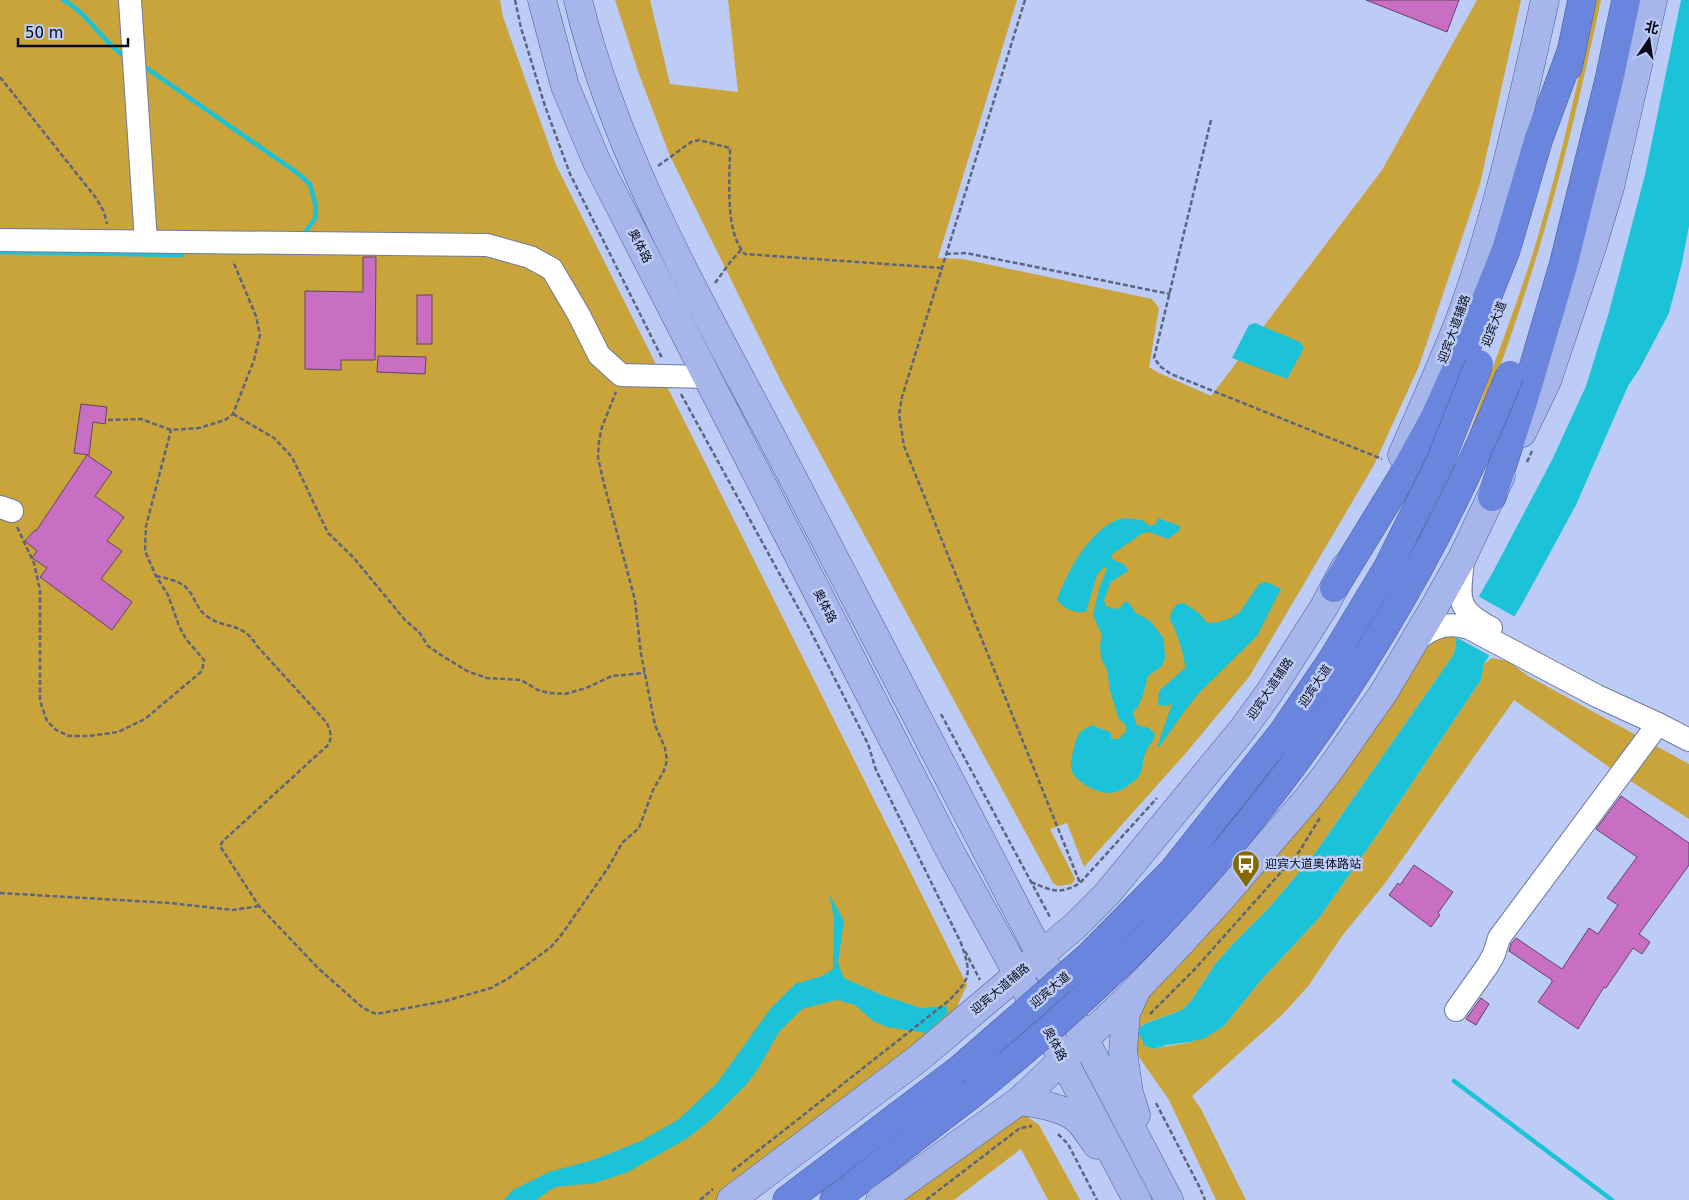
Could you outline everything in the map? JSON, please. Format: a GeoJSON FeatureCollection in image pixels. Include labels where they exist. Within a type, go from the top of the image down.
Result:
{"type":"FeatureCollection","features":[{"type":"Feature","properties":{"kind":"highway","name":"迎宾大道"},"geometry":{"type":"LineString","coordinates":[[787,1200],[961,1068],[1088,957],[1172,872],[1283,732],[1348,635],[1388,567],[1440,462],[1514,271],[1545,165],[1582,0]]}},
{"type":"Feature","properties":{"kind":"highway"},"geometry":{"type":"LineString","coordinates":[[834,1200],[972,1094],[1075,1007],[1168,915],[1233,841],[1300,756],[1370,654],[1440,530],[1468,474],[1510,375],[1530,320],[1568,198],[1614,0]]}},
{"type":"Feature","properties":{"kind":"highway"},"geometry":{"type":"LineString","coordinates":[[1492,496],[1523,402],[1563,266],[1609,80],[1626,0]]}},
{"type":"Feature","properties":{"kind":"highway"},"geometry":{"type":"LineString","coordinates":[[1334,588],[1402,477],[1435,417],[1474,330],[1506,250],[1539,138],[1572,49]]}},
{"type":"Feature","properties":{"kind":"main road","name":"奥体路"},"geometry":{"type":"LineString","coordinates":[[542,0],[565,86],[596,160],[948,848],[1018,974],[1134,1194]]}},
{"type":"Feature","properties":{"kind":"main road"},"geometry":{"type":"LineString","coordinates":[[578,0],[583,22],[608,97],[638,172],[678,257],[1169,1200]]}},
{"type":"Feature","properties":{"kind":"main road","name":"迎宾大道辅路"},"geometry":{"type":"LineString","coordinates":[[724,1188],[919,1058],[1061,937],[1107,894],[1242,730],[1269,694],[1324,606],[1372,517],[1432,388],[1460,318],[1494,212],[1516,132],[1545,0]]}},
{"type":"Feature","properties":{"kind":"main road"},"geometry":{"type":"LineString","coordinates":[[880,1200],[1019,1101],[1137,988],[1220,900],[1308,798],[1332,768],[1384,692],[1463,556],[1547,381],[1592,247],[1612,178],[1653,0]]}},
{"type":"Feature","properties":{"kind":"main road"},"geometry":{"type":"LineString","coordinates":[[1137,988],[1126,1013],[1123,1052],[1129,1093],[1155,1173]]}},
{"type":"Feature","properties":{"kind":"main road"},"geometry":{"type":"LineString","coordinates":[[1019,1101],[1055,1108],[1078,1120],[1134,1194]]}},
{"type":"Feature","properties":{"kind":"street"},"geometry":{"type":"LineString","coordinates":[[130,0],[146,242]]}},
{"type":"Feature","properties":{"kind":"street"},"geometry":{"type":"LineString","coordinates":[[0,240],[487,245],[530,257],[552,269],[579,315],[599,356],[621,375],[708,377]]}},
{"type":"Feature","properties":{"kind":"street"},"geometry":{"type":"LineString","coordinates":[[1463,556],[1460,594],[1468,614],[1602,688],[1658,724]]}},
{"type":"Feature","properties":{"kind":"street"},"geometry":{"type":"LineString","coordinates":[[1414,642],[1432,628],[1458,625],[1469,628],[1597,696],[1689,740]]}},
{"type":"Feature","properties":{"kind":"street"},"geometry":{"type":"LineString","coordinates":[[1456,1010],[1488,965],[1494,954],[1498,938],[1658,724]]}},
{"type":"Feature","properties":{"kind":"path"},"geometry":{"type":"LineString","coordinates":[[515,0],[521,28],[545,106],[570,174],[672,376],[807,624],[863,735],[876,770],[961,943],[968,965],[968,976],[961,988],[947,1002],[724,1188],[700,1200]]}},
{"type":"Feature","properties":{"kind":"path"},"geometry":{"type":"LineString","coordinates":[[1025,0],[902,397],[899,414],[904,446],[1080,883]]}},
{"type":"Feature","properties":{"kind":"path"},"geometry":{"type":"LineString","coordinates":[[0,77],[96,198],[104,212],[110,241]]}},
{"type":"Feature","properties":{"kind":"path"},"geometry":{"type":"LineString","coordinates":[[1212,120],[1154,358],[1160,367],[1171,374],[1386,461]]}},
{"type":"Feature","properties":{"kind":"path"},"geometry":{"type":"LineString","coordinates":[[652,160],[656,167],[691,142],[699,140],[730,148],[730,209],[736,240],[744,254],[942,268]]}},
{"type":"Feature","properties":{"kind":"path"},"geometry":{"type":"LineString","coordinates":[[108,420],[141,419],[171,430],[199,428],[225,420],[233,414],[254,360],[260,335],[256,316],[234,264],[229,242]]}},
{"type":"Feature","properties":{"kind":"path"},"geometry":{"type":"LineString","coordinates":[[715,283],[741,250]]}},
{"type":"Feature","properties":{"kind":"path"},"geometry":{"type":"LineString","coordinates":[[946,254],[966,253],[1170,294]]}},
{"type":"Feature","properties":{"kind":"path"},"geometry":{"type":"LineString","coordinates":[[156,576],[181,583],[190,590],[201,611],[208,618],[242,630],[251,636],[257,646],[326,723],[330,732],[331,740],[328,746],[223,841],[220,846],[259,906],[318,968],[363,1008],[376,1014],[445,1001],[491,988],[509,978],[550,947],[562,934],[608,868],[622,843],[639,828],[652,790],[664,771],[667,760],[666,748],[654,725],[636,600],[598,458],[602,427],[621,375]]}},
{"type":"Feature","properties":{"kind":"path"},"geometry":{"type":"LineString","coordinates":[[233,414],[274,438],[292,456],[328,533],[353,557],[405,620],[419,632],[428,646],[441,655],[467,671],[487,678],[521,680],[538,690],[550,693],[565,694],[586,688],[612,676],[645,673]]}},
{"type":"Feature","properties":{"kind":"path"},"geometry":{"type":"LineString","coordinates":[[6,509],[34,563],[40,590],[40,701],[47,721],[56,730],[69,736],[89,736],[118,732],[145,719],[202,671],[204,660],[182,632],[168,595],[156,576],[145,551],[145,533],[171,430]]}},
{"type":"Feature","properties":{"kind":"path"},"geometry":{"type":"LineString","coordinates":[[938,708],[1061,937]]}},
{"type":"Feature","properties":{"kind":"path"},"geometry":{"type":"LineString","coordinates":[[1031,882],[1058,891],[1069,890],[1080,883],[1163,792]]}},
{"type":"Feature","properties":{"kind":"path"},"geometry":{"type":"LineString","coordinates":[[0,893],[233,910],[259,906]]}},
{"type":"Feature","properties":{"kind":"path"},"geometry":{"type":"LineString","coordinates":[[926,1200],[1020,1128],[1028,1125],[1034,1126]]}},
{"type":"Feature","properties":{"kind":"path"},"geometry":{"type":"LineString","coordinates":[[1057,1133],[1068,1144],[1097,1200]]}},
{"type":"Feature","properties":{"kind":"shaded area"},"geometry":{"type":"Polygon","coordinates":[[[0,0],[500,0],[503,17],[556,165],[967,985],[936,1053],[742,1200],[0,1200],[0,0]]]}},
{"type":"Feature","properties":{"kind":"shaded area"},"geometry":{"type":"Polygon","coordinates":[[[615,0],[650,0],[670,84],[738,92],[728,0],[1017,0],[938,258],[963,259],[1152,299],[1159,308],[1149,367],[1211,396],[1382,170],[1477,0],[1521,0],[1480,184],[1419,366],[1374,465],[1249,677],[1186,753],[1084,867],[1067,823],[1050,829],[1075,879],[1072,884],[1058,886],[1053,883],[783,385],[670,156],[639,74],[615,0]]]}},
{"type":"Feature","properties":{"kind":"shaded area"},"geometry":{"type":"Polygon","coordinates":[[[1596,0],[1601,0],[1576,110],[1548,218],[1507,346],[1493,384],[1468,438],[1524,282],[1540,229],[1577,87],[1596,0]]]}},
{"type":"Feature","properties":{"kind":"shaded area"},"geometry":{"type":"Polygon","coordinates":[[[1681,0],[1689,0],[1689,226],[1682,263],[1669,313],[1640,368],[1628,386],[1576,505],[1521,606],[1484,664],[1481,680],[1319,918],[1262,979],[1224,1026],[1205,1038],[1190,1042],[1166,1045],[1155,1049],[1145,1046],[1138,1031],[1142,1025],[1182,1010],[1191,1001],[1216,963],[1268,909],[1313,856],[1454,654],[1457,635],[1494,570],[1552,460],[1586,386],[1609,312],[1645,175],[1681,0]]]}},
{"type":"Feature","properties":{"kind":"shaded area"},"geometry":{"type":"Polygon","coordinates":[[[1255,323],[1300,342],[1304,348],[1287,379],[1232,358],[1249,325],[1255,323]]]}},
{"type":"Feature","properties":{"kind":"shaded area"},"geometry":{"type":"Polygon","coordinates":[[[1123,518],[1142,520],[1150,526],[1156,524],[1158,518],[1180,526],[1180,530],[1168,539],[1149,532],[1143,533],[1111,555],[1112,559],[1125,565],[1128,571],[1111,582],[1104,600],[1106,606],[1115,609],[1120,608],[1124,602],[1128,602],[1136,613],[1150,621],[1164,639],[1165,658],[1162,666],[1148,676],[1141,700],[1133,713],[1137,725],[1149,728],[1155,734],[1145,754],[1141,773],[1124,788],[1112,793],[1106,793],[1100,792],[1081,782],[1071,769],[1071,759],[1080,733],[1093,725],[1111,733],[1111,739],[1118,739],[1126,732],[1125,724],[1119,720],[1110,691],[1107,670],[1101,658],[1100,645],[1102,636],[1093,615],[1099,589],[1107,568],[1104,567],[1097,575],[1086,612],[1070,610],[1057,600],[1074,564],[1091,540],[1112,522],[1123,518]]]}},
{"type":"Feature","properties":{"kind":"shaded area"},"geometry":{"type":"Polygon","coordinates":[[[1267,582],[1281,589],[1257,636],[1199,693],[1160,746],[1157,747],[1172,704],[1158,705],[1159,691],[1185,668],[1180,643],[1170,620],[1171,612],[1177,604],[1184,603],[1199,613],[1207,623],[1219,622],[1231,618],[1240,612],[1259,584],[1267,582]]]}},
{"type":"Feature","properties":{"kind":"shaded area"},"geometry":{"type":"Polygon","coordinates":[[[1423,621],[1457,635],[1454,654],[1313,856],[1268,909],[1216,963],[1191,1001],[1182,1010],[1141,1025],[1155,1049],[1191,1042],[1224,1026],[1262,979],[1319,918],[1481,680],[1484,664],[1492,658],[1508,661],[1528,676],[1689,764],[1689,819],[1609,767],[1514,700],[1386,882],[1342,936],[1309,985],[1284,1013],[1192,1096],[1201,1109],[1246,1200],[1216,1200],[1169,1100],[1139,1057],[1134,1043],[1146,981],[1194,929],[1423,621]]]}},
{"type":"Feature","properties":{"kind":"shaded area"},"geometry":{"type":"Polygon","coordinates":[[[829,894],[844,921],[838,963],[844,978],[882,995],[921,1008],[947,1006],[947,1014],[926,1033],[887,1027],[873,1021],[855,1005],[837,1000],[802,1009],[779,1032],[758,1069],[745,1086],[713,1118],[688,1138],[628,1172],[595,1183],[555,1187],[536,1200],[504,1200],[513,1190],[549,1172],[593,1160],[641,1141],[679,1119],[717,1083],[771,1008],[795,984],[822,976],[833,969],[834,918],[829,894]]]}},
{"type":"Feature","properties":{"kind":"shaded area"},"geometry":{"type":"Polygon","coordinates":[[[1025,1115],[1039,1125],[1080,1200],[1048,1200],[1021,1149],[954,1200],[901,1200],[1008,1121],[1025,1115]]]}},
{"type":"Feature","properties":{"kind":"pier"},"geometry":{"type":"Polygon","coordinates":[[[1476,595],[1517,618],[1492,657],[1454,636],[1476,595]]]}},
{"type":"Feature","properties":{"kind":"building"},"geometry":{"type":"Polygon","coordinates":[[[1366,0],[1459,0],[1447,32],[1366,0]]]}},
{"type":"Feature","properties":{"kind":"building"},"geometry":{"type":"Polygon","coordinates":[[[363,257],[376,257],[375,360],[341,360],[341,370],[305,369],[305,291],[363,292],[363,257]]]}},
{"type":"Feature","properties":{"kind":"building"},"geometry":{"type":"Polygon","coordinates":[[[417,295],[432,295],[432,344],[417,344],[417,295]]]}},
{"type":"Feature","properties":{"kind":"building"},"geometry":{"type":"Polygon","coordinates":[[[378,356],[426,357],[425,374],[377,372],[378,356]]]}},
{"type":"Feature","properties":{"kind":"building"},"geometry":{"type":"Polygon","coordinates":[[[81,404],[107,407],[105,424],[93,422],[89,455],[74,453],[81,404]]]}},
{"type":"Feature","properties":{"kind":"building"},"geometry":{"type":"Polygon","coordinates":[[[87,455],[112,472],[95,496],[124,517],[107,541],[122,551],[101,579],[132,602],[112,630],[40,577],[47,568],[32,558],[37,551],[25,541],[36,531],[87,455]]]}},
{"type":"Feature","properties":{"kind":"building"},"geometry":{"type":"Polygon","coordinates":[[[1621,796],[1689,843],[1689,865],[1639,934],[1650,942],[1642,954],[1633,948],[1606,988],[1604,987],[1578,1029],[1538,1002],[1552,980],[1509,951],[1511,944],[1516,938],[1562,969],[1589,928],[1598,934],[1618,905],[1607,898],[1637,857],[1596,829],[1621,796]]]}},
{"type":"Feature","properties":{"kind":"building"},"geometry":{"type":"Polygon","coordinates":[[[1414,865],[1453,892],[1438,913],[1440,915],[1431,927],[1389,895],[1398,883],[1400,885],[1414,865]]]}},
{"type":"Feature","properties":{"kind":"building"},"geometry":{"type":"Polygon","coordinates":[[[1481,998],[1489,1004],[1476,1025],[1466,1019],[1481,998]]]}},
{"type":"Feature","properties":{"kind":"waterway"},"geometry":{"type":"LineString","coordinates":[[63,0],[80,12],[124,56]]}},
{"type":"Feature","properties":{"kind":"waterway"},"geometry":{"type":"LineString","coordinates":[[145,67],[296,172],[310,184],[316,207],[315,219],[302,236]]}},
{"type":"Feature","properties":{"kind":"waterway"},"geometry":{"type":"LineString","coordinates":[[0,252],[182,255]]}},
{"type":"Feature","properties":{"kind":"waterway"},"geometry":{"type":"LineString","coordinates":[[1454,1081],[1612,1200]]}},
{"type":"Feature","properties":{"kind":"place","name":"迎宾大道奥体路站"},"geometry":{"type":"Point","coordinates":[1246,888]}}]}
